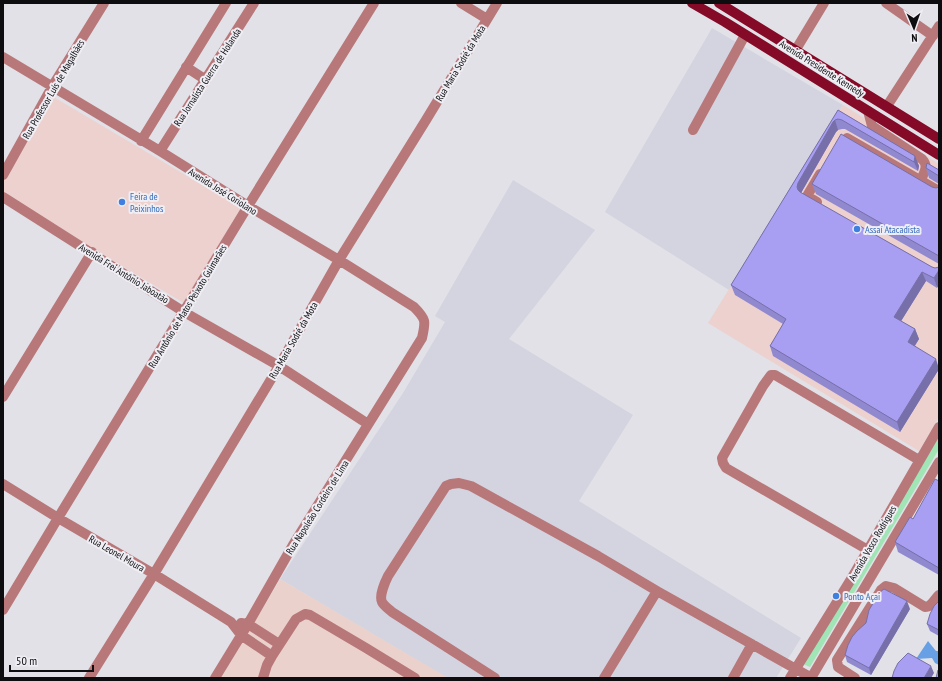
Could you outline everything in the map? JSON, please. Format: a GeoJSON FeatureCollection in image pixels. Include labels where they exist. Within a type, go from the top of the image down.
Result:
{"type":"FeatureCollection","features":[{"type":"Feature","properties":{"kind":"main road","name":"Avenida Presidente Kennedy"},"geometry":{"type":"LineString","coordinates":[[692,3],[939,155]]}},
{"type":"Feature","properties":{"kind":"main road","name":"Avenida Presidente Kennedy"},"geometry":{"type":"LineString","coordinates":[[721,4],[939,139]]}},
{"type":"Feature","properties":{"kind":"street","name":"Rua Professor Luís de Magalhães"},"geometry":{"type":"LineString","coordinates":[[3,175],[52,86],[104,3]]}},
{"type":"Feature","properties":{"kind":"street"},"geometry":{"type":"LineString","coordinates":[[141,141],[226,3]]}},
{"type":"Feature","properties":{"kind":"street","name":"Rua Antônio de Matos Peixoto Guimarães"},"geometry":{"type":"LineString","coordinates":[[3,610],[248,206],[374,3]]}},
{"type":"Feature","properties":{"kind":"street"},"geometry":{"type":"LineString","coordinates":[[461,3],[487,19]]}},
{"type":"Feature","properties":{"kind":"street","name":"Rua Maria Sodré da Mota"},"geometry":{"type":"LineString","coordinates":[[89,678],[154,574],[279,366],[339,260],[497,3]]}},
{"type":"Feature","properties":{"kind":"street"},"geometry":{"type":"LineString","coordinates":[[795,51],[824,3]]}},
{"type":"Feature","properties":{"kind":"street"},"geometry":{"type":"LineString","coordinates":[[886,3],[933,36]]}},
{"type":"Feature","properties":{"kind":"street","name":"Rua Jornalista Guerra de Holanda"},"geometry":{"type":"LineString","coordinates":[[160,151],[206,80],[250,4]]}},
{"type":"Feature","properties":{"kind":"street"},"geometry":{"type":"LineString","coordinates":[[886,106],[939,26]]}},
{"type":"Feature","properties":{"kind":"street"},"geometry":{"type":"LineString","coordinates":[[692,130],[745,35]]}},
{"type":"Feature","properties":{"kind":"street","name":"Avenida José Coriolano"},"geometry":{"type":"LineString","coordinates":[[3,57],[414,306],[425,319],[422,338]]}},
{"type":"Feature","properties":{"kind":"street"},"geometry":{"type":"LineString","coordinates":[[186,67],[206,80]]}},
{"type":"Feature","properties":{"kind":"street"},"geometry":{"type":"LineString","coordinates":[[868,111],[872,126],[926,162],[927,166],[921,180]]}},
{"type":"Feature","properties":{"kind":"street"},"geometry":{"type":"LineString","coordinates":[[838,142],[842,135],[939,191]]}},
{"type":"Feature","properties":{"kind":"street"},"geometry":{"type":"LineString","coordinates":[[826,162],[807,196],[826,207]]}},
{"type":"Feature","properties":{"kind":"street","name":"Avenida Frei Antônio Jaboatão"},"geometry":{"type":"LineString","coordinates":[[3,197],[92,252],[184,312],[279,366],[368,424]]}},
{"type":"Feature","properties":{"kind":"street"},"geometry":{"type":"LineString","coordinates":[[3,396],[92,252]]}},
{"type":"Feature","properties":{"kind":"street","name":"Rua Napoleão Cordeiro de Lima"},"geometry":{"type":"LineString","coordinates":[[215,678],[293,545],[422,338]]}},
{"type":"Feature","properties":{"kind":"street"},"geometry":{"type":"LineString","coordinates":[[868,550],[726,468],[722,458],[763,386],[771,375],[775,375],[919,460]]}},
{"type":"Feature","properties":{"kind":"street","name":"Avenida Vasco Rodrigues"},"geometry":{"type":"LineString","coordinates":[[790,678],[850,581],[939,426]]}},
{"type":"Feature","properties":{"kind":"street","name":"Avenida Vasco Rodrigues"},"geometry":{"type":"LineString","coordinates":[[811,678],[939,462]]}},
{"type":"Feature","properties":{"kind":"street"},"geometry":{"type":"LineString","coordinates":[[495,678],[392,612],[382,603],[381,598],[383,589],[388,576],[446,486],[451,484],[459,483],[471,486],[591,552],[811,678]]}},
{"type":"Feature","properties":{"kind":"street","name":"Rua Leonel Moura"},"geometry":{"type":"LineString","coordinates":[[3,484],[231,622],[241,635],[272,656]]}},
{"type":"Feature","properties":{"kind":"street"},"geometry":{"type":"LineString","coordinates":[[855,678],[838,667],[837,660],[880,590],[886,586],[894,588],[925,607],[928,607],[939,595]]}},
{"type":"Feature","properties":{"kind":"street"},"geometry":{"type":"LineString","coordinates":[[604,678],[657,591]]}},
{"type":"Feature","properties":{"kind":"street"},"geometry":{"type":"LineString","coordinates":[[853,607],[869,609]]}},
{"type":"Feature","properties":{"kind":"street"},"geometry":{"type":"LineString","coordinates":[[263,678],[267,665],[279,644],[296,619],[306,614],[415,678]]}},
{"type":"Feature","properties":{"kind":"street","name":"Rua Leonel Moura"},"geometry":{"type":"LineString","coordinates":[[231,622],[248,624]]}},
{"type":"Feature","properties":{"kind":"street"},"geometry":{"type":"LineString","coordinates":[[248,624],[279,644]]}},
{"type":"Feature","properties":{"kind":"street"},"geometry":{"type":"LineString","coordinates":[[843,624],[851,637]]}},
{"type":"Feature","properties":{"kind":"street"},"geometry":{"type":"LineString","coordinates":[[733,678],[752,644]]}},
{"type":"Feature","properties":{"kind":"shaded area"},"geometry":{"type":"Polygon","coordinates":[[[712,28],[843,105],[729,290],[605,212],[712,28]]]}},
{"type":"Feature","properties":{"kind":"shaded area","name":"Feira de Peixinhos"},"geometry":{"type":"Polygon","coordinates":[[[52,96],[241,208],[184,303],[3,195],[3,177],[52,96]]]}},
{"type":"Feature","properties":{"kind":"shaded area","name":"Assaí Atacadista"},"geometry":{"type":"Polygon","coordinates":[[[843,105],[939,164],[939,417],[919,451],[708,323],[843,105]]]}},
{"type":"Feature","properties":{"kind":"shaded area"},"geometry":{"type":"Polygon","coordinates":[[[513,180],[595,230],[509,339],[633,415],[579,501],[801,638],[776,678],[447,678],[280,579],[403,393],[445,322],[435,316],[513,180]]]}},
{"type":"Feature","properties":{"kind":"shaded area"},"geometry":{"type":"Polygon","coordinates":[[[280,579],[448,678],[221,678],[280,579]]]}},
{"type":"Feature","properties":{"kind":"green space"},"geometry":{"type":"Polygon","coordinates":[[[939,434],[939,449],[810,667],[803,664],[939,434]]]}},
{"type":"Feature","properties":{"kind":"water"},"geometry":{"type":"Polygon","coordinates":[[[928,641],[936,651],[939,651],[939,665],[935,663],[932,658],[916,659],[928,641]]]}},
{"type":"Feature","properties":{"kind":"building","name":"Assaí Atacadista"},"geometry":{"type":"Polygon","coordinates":[[[838,110],[915,156],[914,162],[838,119],[833,122],[798,183],[798,190],[932,267],[939,267],[939,270],[934,278],[922,272],[894,317],[915,329],[908,342],[936,359],[897,422],[770,346],[786,319],[731,285],[838,110]]]}},
{"type":"Feature","properties":{"kind":"building"},"geometry":{"type":"Polygon","coordinates":[[[841,134],[932,187],[939,187],[939,256],[812,184],[841,134]]]}},
{"type":"Feature","properties":{"kind":"building"},"geometry":{"type":"Polygon","coordinates":[[[927,163],[939,170],[939,176],[926,168],[927,163]]]}},
{"type":"Feature","properties":{"kind":"building"},"geometry":{"type":"Polygon","coordinates":[[[935,479],[939,481],[939,568],[895,542],[910,517],[913,519],[935,479]]]}},
{"type":"Feature","properties":{"kind":"building"},"geometry":{"type":"Polygon","coordinates":[[[884,589],[907,601],[869,668],[845,655],[852,637],[866,623],[869,610],[880,592],[884,589]]]}},
{"type":"Feature","properties":{"kind":"building"},"geometry":{"type":"Polygon","coordinates":[[[939,601],[939,630],[927,624],[934,606],[939,601]]]}},
{"type":"Feature","properties":{"kind":"building"},"geometry":{"type":"Polygon","coordinates":[[[908,653],[931,666],[924,678],[892,678],[898,663],[908,653]]]}},
{"type":"Feature","properties":{"kind":"building"},"geometry":{"type":"Polygon","coordinates":[[[938,670],[939,678],[936,678],[938,670]]]}},
{"type":"Feature","properties":{"kind":"place","name":"Feira de Peixinhos"},"geometry":{"type":"Point","coordinates":[122,202]}},
{"type":"Feature","properties":{"kind":"place","name":"Assaí Atacadista"},"geometry":{"type":"Point","coordinates":[857,229]}},
{"type":"Feature","properties":{"kind":"place","name":"Ponto Açai"},"geometry":{"type":"Point","coordinates":[836,596]}}]}
